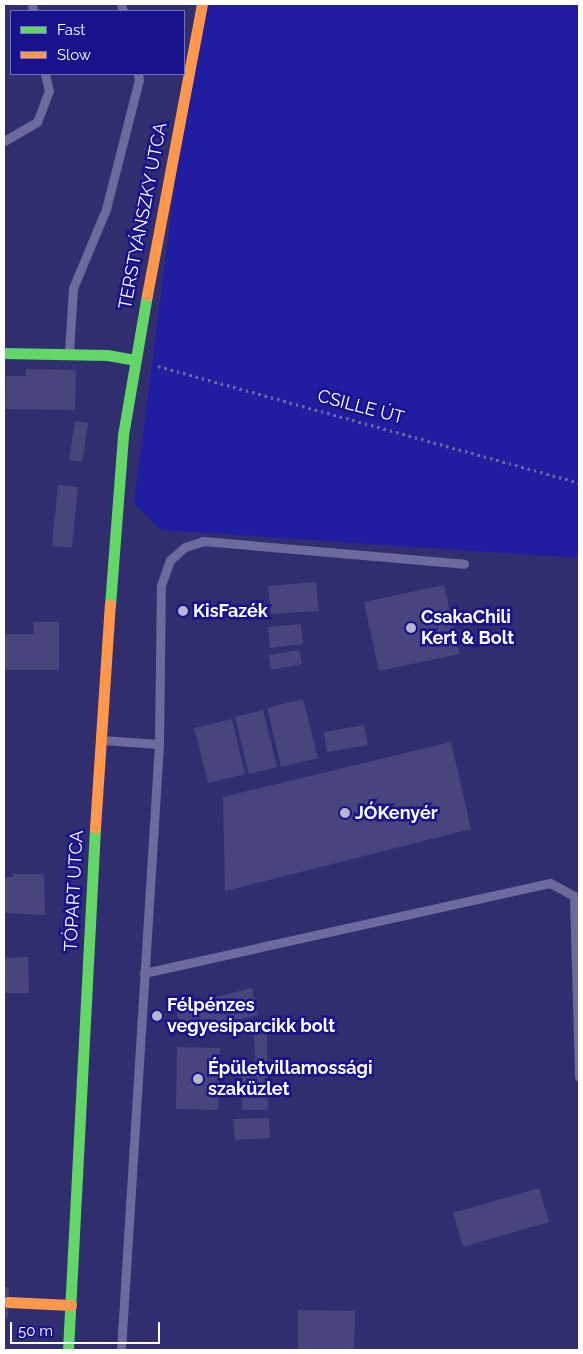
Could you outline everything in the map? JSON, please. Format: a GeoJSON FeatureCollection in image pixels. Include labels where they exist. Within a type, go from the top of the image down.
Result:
{"type":"FeatureCollection","features":[{"type":"Feature","properties":{"kind":"main road","name":"TERSTYÁNSZKY UTCA"},"geometry":{"type":"LineString","coordinates":[[123,435],[134,360],[202,4]]}},
{"type":"Feature","properties":{"kind":"main road"},"geometry":{"type":"LineString","coordinates":[[4,352],[68,354],[134,360]]}},
{"type":"Feature","properties":{"kind":"main road","name":"TÓPART UTCA"},"geometry":{"type":"LineString","coordinates":[[68,1350],[99,740],[123,435]]}},
{"type":"Feature","properties":{"kind":"main road"},"geometry":{"type":"LineString","coordinates":[[8,1302],[71,1305]]}},
{"type":"Feature","properties":{"kind":"lane"},"geometry":{"type":"LineString","coordinates":[[4,141],[37,122],[49,91],[45,75]]}},
{"type":"Feature","properties":{"kind":"lane"},"geometry":{"type":"LineString","coordinates":[[68,354],[73,288],[106,209],[139,80],[138,75]]}},
{"type":"Feature","properties":{"kind":"lane"},"geometry":{"type":"LineString","coordinates":[[121,1350],[159,744],[161,585],[170,560],[184,547],[203,541],[464,564]]}},
{"type":"Feature","properties":{"kind":"lane"},"geometry":{"type":"LineString","coordinates":[[99,740],[159,744]]}},
{"type":"Feature","properties":{"kind":"lane"},"geometry":{"type":"LineString","coordinates":[[144,973],[550,883],[574,896],[579,1077]]}},
{"type":"Feature","properties":{"kind":"path","name":"CSILLE ÚT"},"geometry":{"type":"LineString","coordinates":[[134,360],[579,483]]}},
{"type":"Feature","properties":{"kind":"shaded area"},"geometry":{"type":"Polygon","coordinates":[[[198,4],[579,4],[579,558],[161,530],[134,503],[198,4]]]}},
{"type":"Feature","properties":{"kind":"building"},"geometry":{"type":"Polygon","coordinates":[[[26,369],[76,370],[75,410],[5,409],[6,376],[26,376],[26,369]]]}},
{"type":"Feature","properties":{"kind":"building"},"geometry":{"type":"Polygon","coordinates":[[[75,421],[88,423],[82,462],[69,460],[75,421]]]}},
{"type":"Feature","properties":{"kind":"building"},"geometry":{"type":"Polygon","coordinates":[[[58,485],[78,487],[72,548],[52,546],[58,485]]]}},
{"type":"Feature","properties":{"kind":"building"},"geometry":{"type":"Polygon","coordinates":[[[316,582],[319,611],[271,614],[268,586],[316,582]]]}},
{"type":"Feature","properties":{"kind":"building","name":"CsakaChili Kert & Bolt"},"geometry":{"type":"Polygon","coordinates":[[[444,585],[459,654],[379,671],[364,602],[444,585]]]}},
{"type":"Feature","properties":{"kind":"building"},"geometry":{"type":"Polygon","coordinates":[[[33,622],[59,622],[59,670],[4,670],[4,634],[34,634],[33,622]]]}},
{"type":"Feature","properties":{"kind":"building"},"geometry":{"type":"Polygon","coordinates":[[[301,624],[303,644],[270,648],[268,627],[301,624]]]}},
{"type":"Feature","properties":{"kind":"building"},"geometry":{"type":"Polygon","coordinates":[[[299,650],[302,664],[271,670],[269,655],[299,650]]]}},
{"type":"Feature","properties":{"kind":"building"},"geometry":{"type":"Polygon","coordinates":[[[303,699],[318,758],[281,767],[267,708],[303,699]]]}},
{"type":"Feature","properties":{"kind":"building"},"geometry":{"type":"Polygon","coordinates":[[[263,710],[277,767],[249,774],[235,717],[263,710]]]}},
{"type":"Feature","properties":{"kind":"building"},"geometry":{"type":"Polygon","coordinates":[[[232,719],[245,774],[208,783],[194,728],[232,719]]]}},
{"type":"Feature","properties":{"kind":"building"},"geometry":{"type":"Polygon","coordinates":[[[364,725],[368,745],[327,752],[324,732],[364,725]]]}},
{"type":"Feature","properties":{"kind":"building","name":"JÓKenyér"},"geometry":{"type":"Polygon","coordinates":[[[451,742],[471,829],[225,891],[223,797],[451,742]]]}},
{"type":"Feature","properties":{"kind":"building"},"geometry":{"type":"Polygon","coordinates":[[[13,874],[44,874],[45,915],[4,913],[4,877],[13,877],[13,874]]]}},
{"type":"Feature","properties":{"kind":"building"},"geometry":{"type":"Polygon","coordinates":[[[28,957],[29,993],[4,993],[4,958],[28,957]]]}},
{"type":"Feature","properties":{"kind":"building"},"geometry":{"type":"Polygon","coordinates":[[[252,988],[258,1015],[182,1034],[176,1007],[252,988]]]}},
{"type":"Feature","properties":{"kind":"building"},"geometry":{"type":"Polygon","coordinates":[[[254,1030],[267,1030],[268,1110],[242,1110],[241,1066],[255,1065],[254,1030]]]}},
{"type":"Feature","properties":{"kind":"building","name":"Épületvillamossági szaküzlet"},"geometry":{"type":"Polygon","coordinates":[[[177,1047],[220,1048],[218,1110],[176,1109],[177,1047]]]}},
{"type":"Feature","properties":{"kind":"building"},"geometry":{"type":"Polygon","coordinates":[[[269,1118],[270,1138],[235,1140],[233,1119],[269,1118]]]}},
{"type":"Feature","properties":{"kind":"building"},"geometry":{"type":"Polygon","coordinates":[[[539,1188],[549,1222],[463,1247],[453,1213],[539,1188]]]}},
{"type":"Feature","properties":{"kind":"building"},"geometry":{"type":"Polygon","coordinates":[[[4,1287],[9,1287],[8,1318],[4,1318],[4,1287]]]}},
{"type":"Feature","properties":{"kind":"building"},"geometry":{"type":"Polygon","coordinates":[[[298,1310],[355,1311],[354,1350],[298,1350],[298,1310]]]}},
{"type":"Feature","properties":{"kind":"traffic: fast"},"geometry":{"type":"LineString","coordinates":[[110,605],[123,435],[147,295]]}},
{"type":"Feature","properties":{"kind":"traffic: fast"},"geometry":{"type":"LineString","coordinates":[[4,353],[107,355],[134,360]]}},
{"type":"Feature","properties":{"kind":"traffic: fast"},"geometry":{"type":"LineString","coordinates":[[68,1350],[95,828]]}},
{"type":"Feature","properties":{"kind":"traffic: slow"},"geometry":{"type":"LineString","coordinates":[[147,295],[202,4]]}},
{"type":"Feature","properties":{"kind":"traffic: slow"},"geometry":{"type":"LineString","coordinates":[[95,828],[110,605]]}},
{"type":"Feature","properties":{"kind":"traffic: slow"},"geometry":{"type":"LineString","coordinates":[[8,1302],[71,1305]]}},
{"type":"Feature","properties":{"kind":"place","name":"KisFazék"},"geometry":{"type":"Point","coordinates":[183,611]}},
{"type":"Feature","properties":{"kind":"place","name":"CsakaChili Kert & Bolt"},"geometry":{"type":"Point","coordinates":[411,628]}},
{"type":"Feature","properties":{"kind":"place","name":"JÓKenyér"},"geometry":{"type":"Point","coordinates":[345,813]}},
{"type":"Feature","properties":{"kind":"place","name":"Félpénzes vegyesiparcikk bolt"},"geometry":{"type":"Point","coordinates":[157,1016]}},
{"type":"Feature","properties":{"kind":"place","name":"Épületvillamossági szaküzlet"},"geometry":{"type":"Point","coordinates":[198,1079]}}]}
